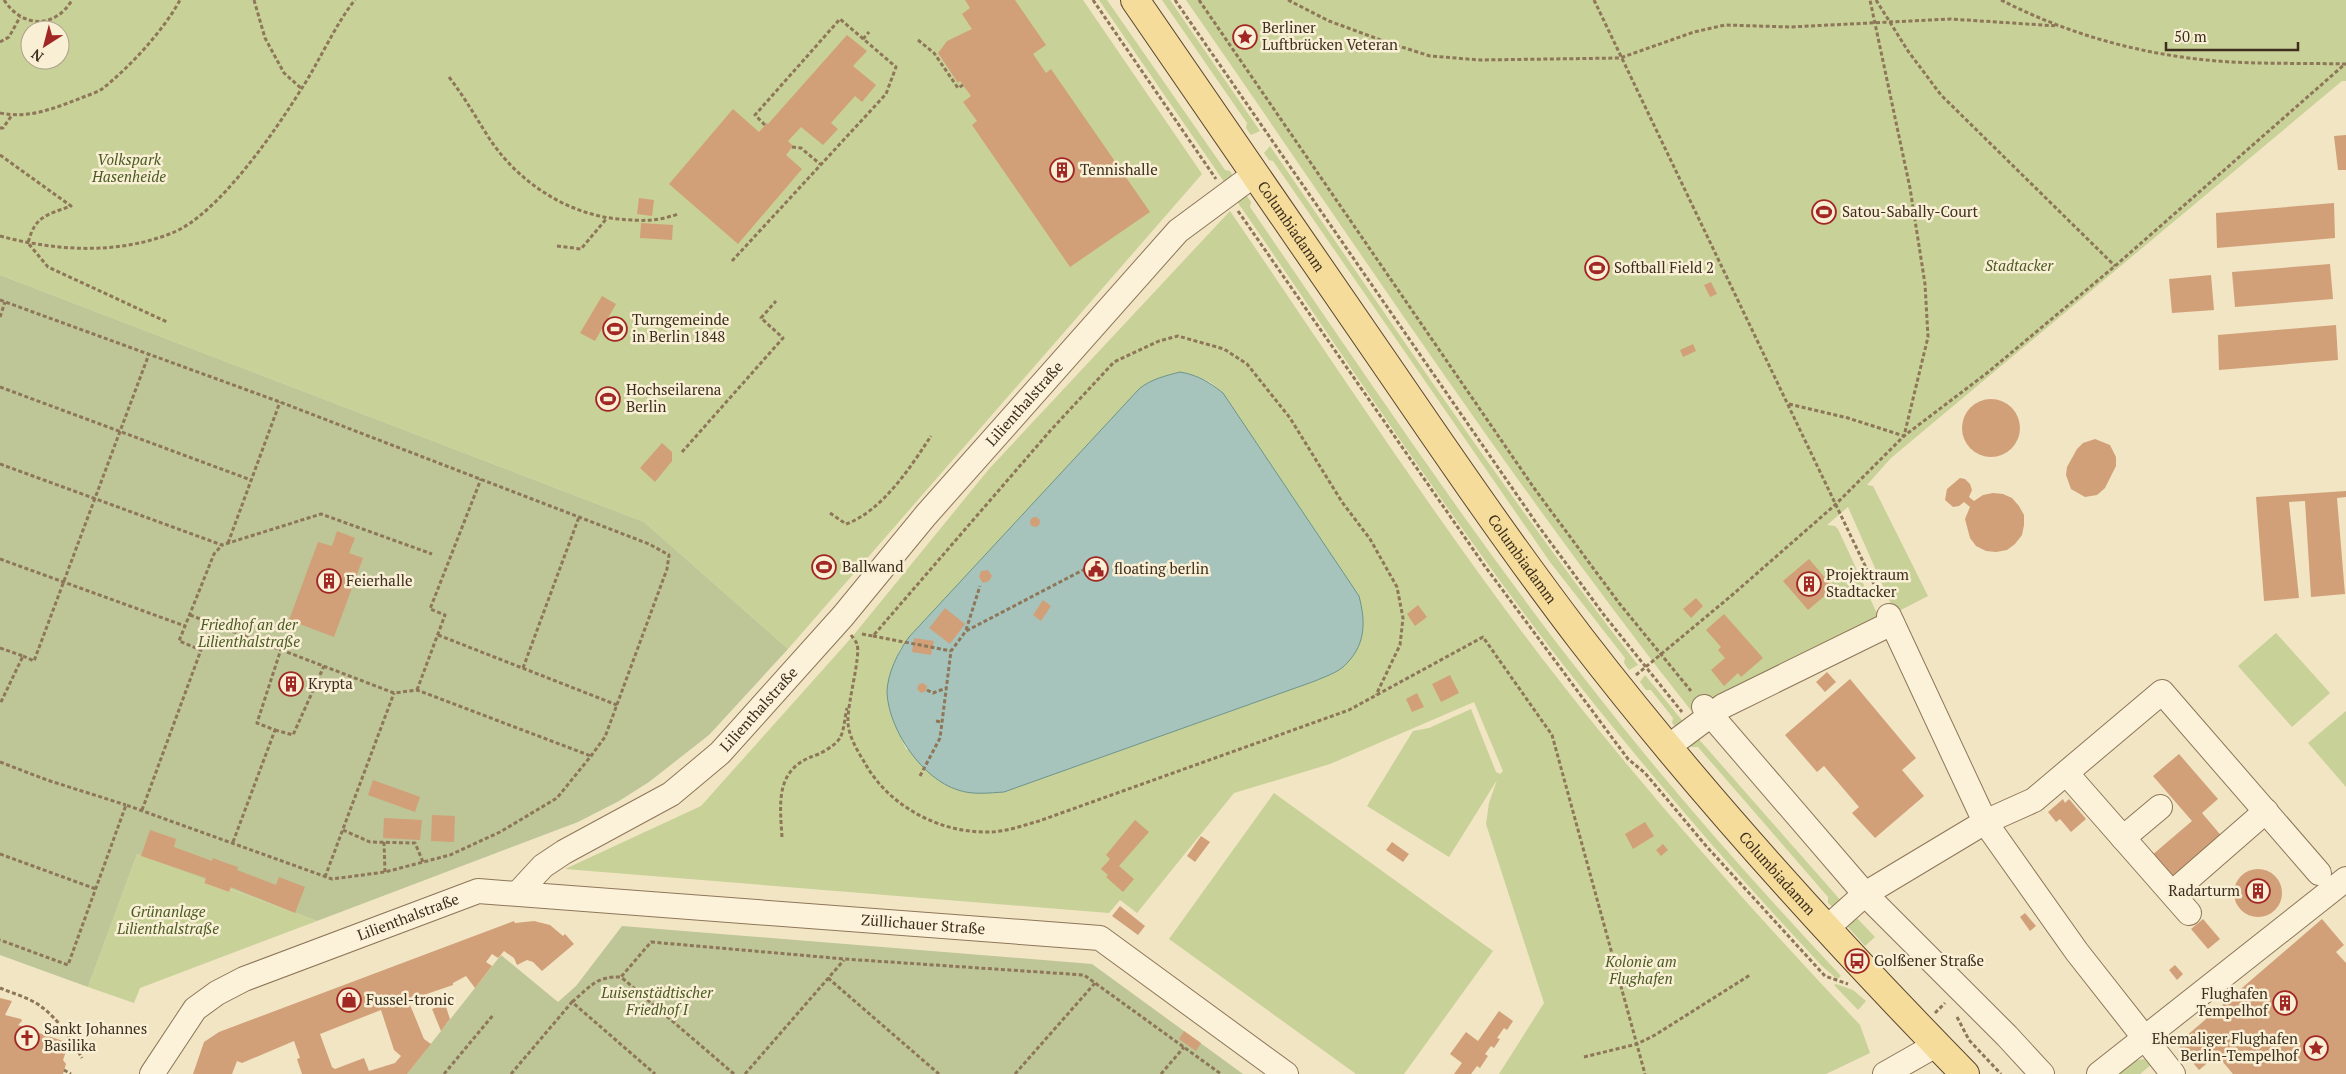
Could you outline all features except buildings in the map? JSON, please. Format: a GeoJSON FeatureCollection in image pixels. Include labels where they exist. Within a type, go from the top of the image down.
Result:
{"type":"FeatureCollection","features":[{"type":"Feature","properties":{"kind":"main road","name":"Columbiadamm"},"geometry":{"type":"LineString","coordinates":[[1135,0],[1530,571],[1668,747],[1732,823],[1827,928],[1965,1074]]}},
{"type":"Feature","properties":{"kind":"street","name":"Lilienthalstraße"},"geometry":{"type":"LineString","coordinates":[[152,1074],[195,1009],[217,993],[253,976],[478,891],[518,893],[544,866],[564,852],[663,799],[690,780],[720,753],[763,706],[842,616],[926,515],[1178,231],[1255,174]]}},
{"type":"Feature","properties":{"kind":"street"},"geometry":{"type":"LineString","coordinates":[[1668,747],[1703,716],[1890,619],[1985,822],[2077,952],[2173,1074]]}},
{"type":"Feature","properties":{"kind":"street"},"geometry":{"type":"LineString","coordinates":[[1827,928],[1865,894],[1985,822],[2034,800],[2162,692],[2319,873]]}},
{"type":"Feature","properties":{"kind":"street"},"geometry":{"type":"LineString","coordinates":[[1703,716],[1865,894],[2007,1036],[2042,1074]]}},
{"type":"Feature","properties":{"kind":"street"},"geometry":{"type":"LineString","coordinates":[[2067,774],[2189,913]]}},
{"type":"Feature","properties":{"kind":"street"},"geometry":{"type":"LineString","coordinates":[[2124,838],[2160,807]]}},
{"type":"Feature","properties":{"kind":"street"},"geometry":{"type":"LineString","coordinates":[[2172,893],[2266,811]]}},
{"type":"Feature","properties":{"kind":"street"},"geometry":{"type":"LineString","coordinates":[[2099,1074],[2346,879]]}},
{"type":"Feature","properties":{"kind":"street","name":"Züllichauer Straße"},"geometry":{"type":"LineString","coordinates":[[518,893],[1100,938],[1286,1074]]}},
{"type":"Feature","properties":{"kind":"street"},"geometry":{"type":"LineString","coordinates":[[1885,1074],[1936,1044]]}},
{"type":"Feature","properties":{"kind":"path"},"geometry":{"type":"LineString","coordinates":[[4,0],[10,10],[20,17],[34,22],[49,20],[62,14],[72,0]]}},
{"type":"Feature","properties":{"kind":"path"},"geometry":{"type":"LineString","coordinates":[[0,113],[12,115],[45,112],[101,90],[136,57],[173,13],[180,0]]}},
{"type":"Feature","properties":{"kind":"path"},"geometry":{"type":"LineString","coordinates":[[254,0],[265,38],[284,73],[302,89]]}},
{"type":"Feature","properties":{"kind":"path"},"geometry":{"type":"LineString","coordinates":[[0,236],[28,243],[88,250],[138,243],[173,233],[204,212],[253,161],[302,89],[355,0]]}},
{"type":"Feature","properties":{"kind":"path"},"geometry":{"type":"LineString","coordinates":[[1093,0],[1456,525],[1603,728],[1628,759],[1645,773],[1708,847],[1825,976]]}},
{"type":"Feature","properties":{"kind":"path"},"geometry":{"type":"LineString","coordinates":[[1175,0],[1532,516],[1604,615],[1703,716]]}},
{"type":"Feature","properties":{"kind":"path"},"geometry":{"type":"LineString","coordinates":[[1199,0],[1534,488],[1619,603],[1661,654],[1703,716]]}},
{"type":"Feature","properties":{"kind":"path"},"geometry":{"type":"LineString","coordinates":[[1288,0],[1330,21],[1430,56],[1480,60],[1620,58],[1694,32],[1724,25],[1790,27],[1950,19],[2058,26]]}},
{"type":"Feature","properties":{"kind":"path"},"geometry":{"type":"LineString","coordinates":[[1594,0],[1620,58],[1890,619]]}},
{"type":"Feature","properties":{"kind":"path"},"geometry":{"type":"LineString","coordinates":[[1870,0],[1910,188],[1925,284],[1928,337],[1904,436]]}},
{"type":"Feature","properties":{"kind":"path"},"geometry":{"type":"LineString","coordinates":[[1876,0],[1908,51],[1941,95],[2115,266]]}},
{"type":"Feature","properties":{"kind":"path"},"geometry":{"type":"LineString","coordinates":[[2001,0],[2058,26],[2115,45],[2187,57],[2232,62],[2346,64]]}},
{"type":"Feature","properties":{"kind":"path"},"geometry":{"type":"LineString","coordinates":[[0,42],[9,37],[20,17]]}},
{"type":"Feature","properties":{"kind":"path"},"geometry":{"type":"LineString","coordinates":[[732,261],[820,164],[828,160],[886,94],[896,67],[840,19],[754,115],[765,124]]}},
{"type":"Feature","properties":{"kind":"path"},"geometry":{"type":"LineString","coordinates":[[863,39],[869,32]]}},
{"type":"Feature","properties":{"kind":"path"},"geometry":{"type":"LineString","coordinates":[[918,40],[934,53],[958,88],[963,85]]}},
{"type":"Feature","properties":{"kind":"path"},"geometry":{"type":"LineString","coordinates":[[1652,661],[1835,505],[1904,436],[1987,373],[2115,266],[2346,64]]}},
{"type":"Feature","properties":{"kind":"path"},"geometry":{"type":"LineString","coordinates":[[449,77],[468,102],[489,138],[518,171],[549,196],[567,206],[588,214],[607,217],[659,221],[678,214]]}},
{"type":"Feature","properties":{"kind":"path"},"geometry":{"type":"LineString","coordinates":[[0,128],[3,128],[12,115]]}},
{"type":"Feature","properties":{"kind":"path"},"geometry":{"type":"LineString","coordinates":[[792,147],[801,148],[820,164]]}},
{"type":"Feature","properties":{"kind":"path"},"geometry":{"type":"LineString","coordinates":[[0,155],[71,206],[45,216],[32,227],[28,243]]}},
{"type":"Feature","properties":{"kind":"path"},"geometry":{"type":"LineString","coordinates":[[557,246],[582,249],[607,217]]}},
{"type":"Feature","properties":{"kind":"path"},"geometry":{"type":"LineString","coordinates":[[28,243],[48,267],[167,322]]}},
{"type":"Feature","properties":{"kind":"path"},"geometry":{"type":"LineString","coordinates":[[0,300],[280,402],[649,544],[669,556],[667,569],[605,737],[557,798],[500,832],[450,856],[385,872],[332,879],[233,842],[142,810],[47,780],[0,762]]}},
{"type":"Feature","properties":{"kind":"path"},"geometry":{"type":"LineString","coordinates":[[682,452],[783,338],[761,318],[776,301]]}},
{"type":"Feature","properties":{"kind":"path"},"geometry":{"type":"LineString","coordinates":[[0,317],[6,302]]}},
{"type":"Feature","properties":{"kind":"path"},"geometry":{"type":"LineString","coordinates":[[873,636],[1050,430],[1114,362],[1158,341],[1178,336],[1224,348],[1247,364],[1290,418],[1342,502],[1370,539],[1397,587],[1403,618],[1400,645],[1375,696]]}},
{"type":"Feature","properties":{"kind":"path"},"geometry":{"type":"LineString","coordinates":[[0,648],[34,661],[149,354]]}},
{"type":"Feature","properties":{"kind":"path"},"geometry":{"type":"LineString","coordinates":[[0,387],[252,480]]}},
{"type":"Feature","properties":{"kind":"path"},"geometry":{"type":"LineString","coordinates":[[228,543],[280,402]]}},
{"type":"Feature","properties":{"kind":"path"},"geometry":{"type":"LineString","coordinates":[[1788,404],[1848,418],[1904,436]]}},
{"type":"Feature","properties":{"kind":"path"},"geometry":{"type":"LineString","coordinates":[[830,513],[846,524],[859,519],[887,494],[931,436]]}},
{"type":"Feature","properties":{"kind":"path"},"geometry":{"type":"LineString","coordinates":[[0,464],[222,545]]}},
{"type":"Feature","properties":{"kind":"path"},"geometry":{"type":"LineString","coordinates":[[417,690],[445,615],[430,609],[481,479]]}},
{"type":"Feature","properties":{"kind":"path"},"geometry":{"type":"LineString","coordinates":[[142,810],[201,650],[179,641],[214,554],[222,545],[321,514],[432,554]]}},
{"type":"Feature","properties":{"kind":"path"},"geometry":{"type":"LineString","coordinates":[[523,668],[579,517]]}},
{"type":"Feature","properties":{"kind":"path"},"geometry":{"type":"LineString","coordinates":[[0,559],[186,626]]}},
{"type":"Feature","properties":{"kind":"path"},"geometry":{"type":"LineString","coordinates":[[966,631],[1085,569]]}},
{"type":"Feature","properties":{"kind":"path"},"geometry":{"type":"LineString","coordinates":[[920,776],[940,738],[951,651],[966,631],[980,586]]}},
{"type":"Feature","properties":{"kind":"path"},"geometry":{"type":"LineString","coordinates":[[190,615],[394,692],[417,690],[591,756]]}},
{"type":"Feature","properties":{"kind":"path"},"geometry":{"type":"LineString","coordinates":[[782,837],[780,803],[784,779],[799,762],[821,753],[840,738],[858,653],[857,643],[842,616]]}},
{"type":"Feature","properties":{"kind":"path"},"geometry":{"type":"LineString","coordinates":[[862,634],[951,651]]}},
{"type":"Feature","properties":{"kind":"path"},"geometry":{"type":"LineString","coordinates":[[438,635],[617,704]]}},
{"type":"Feature","properties":{"kind":"path"},"geometry":{"type":"LineString","coordinates":[[849,702],[848,726],[855,746],[876,782],[901,806],[945,826],[983,832],[1011,830],[1349,710],[1483,637],[1552,735],[1645,1074]]}},
{"type":"Feature","properties":{"kind":"path"},"geometry":{"type":"LineString","coordinates":[[281,649],[257,723],[293,736],[324,666]]}},
{"type":"Feature","properties":{"kind":"path"},"geometry":{"type":"LineString","coordinates":[[0,704],[22,656]]}},
{"type":"Feature","properties":{"kind":"path"},"geometry":{"type":"LineString","coordinates":[[927,690],[933,693],[946,688]]}},
{"type":"Feature","properties":{"kind":"path"},"geometry":{"type":"LineString","coordinates":[[325,877],[394,692]]}},
{"type":"Feature","properties":{"kind":"path"},"geometry":{"type":"LineString","coordinates":[[936,721],[942,722]]}},
{"type":"Feature","properties":{"kind":"path"},"geometry":{"type":"LineString","coordinates":[[233,842],[275,730]]}},
{"type":"Feature","properties":{"kind":"path"},"geometry":{"type":"LineString","coordinates":[[0,940],[68,965],[126,805]]}},
{"type":"Feature","properties":{"kind":"path"},"geometry":{"type":"LineString","coordinates":[[342,830],[360,839],[415,843],[422,862]]}},
{"type":"Feature","properties":{"kind":"path"},"geometry":{"type":"LineString","coordinates":[[384,842],[385,872]]}},
{"type":"Feature","properties":{"kind":"path"},"geometry":{"type":"LineString","coordinates":[[0,854],[96,889]]}},
{"type":"Feature","properties":{"kind":"path"},"geometry":{"type":"LineString","coordinates":[[621,977],[651,942],[844,960],[1084,975],[1221,1074]]}},
{"type":"Feature","properties":{"kind":"path"},"geometry":{"type":"LineString","coordinates":[[745,1074],[844,960]]}},
{"type":"Feature","properties":{"kind":"path"},"geometry":{"type":"LineString","coordinates":[[1584,1057],[1636,1044],[1655,1035],[1750,975]]}},
{"type":"Feature","properties":{"kind":"path"},"geometry":{"type":"LineString","coordinates":[[511,1074],[572,1002],[597,980],[621,977],[734,1074]]}},
{"type":"Feature","properties":{"kind":"path"},"geometry":{"type":"LineString","coordinates":[[828,978],[939,1074]]}},
{"type":"Feature","properties":{"kind":"path"},"geometry":{"type":"LineString","coordinates":[[1015,1074],[1095,983]]}},
{"type":"Feature","properties":{"kind":"path"},"geometry":{"type":"LineString","coordinates":[[0,988],[44,1008],[62,1029],[82,1058]]}},
{"type":"Feature","properties":{"kind":"path"},"geometry":{"type":"LineString","coordinates":[[1939,997],[1950,1009]]}},
{"type":"Feature","properties":{"kind":"path"},"geometry":{"type":"LineString","coordinates":[[572,1002],[655,1074]]}},
{"type":"Feature","properties":{"kind":"path"},"geometry":{"type":"LineString","coordinates":[[444,1074],[494,1014]]}},
{"type":"Feature","properties":{"kind":"path"},"geometry":{"type":"LineString","coordinates":[[1956,1014],[1969,1040],[2001,1074]]}},
{"type":"Feature","properties":{"kind":"path"},"geometry":{"type":"LineString","coordinates":[[1161,1074],[1184,1048]]}},
{"type":"Feature","properties":{"kind":"path"},"geometry":{"type":"LineString","coordinates":[[64,1070],[71,1074]]}},
{"type":"Feature","properties":{"kind":"green space","name":"Turngemeinde in Berlin 1848"},"geometry":{"type":"Polygon","coordinates":[[[0,0],[1083,0],[1202,174],[788,649],[644,522],[0,275],[0,0]]]}},
{"type":"Feature","properties":{"kind":"green space"},"geometry":{"type":"Polygon","coordinates":[[[1099,0],[1107,0],[1225,170],[1230,171],[1234,178],[1227,186],[1099,0]]]}},
{"type":"Feature","properties":{"kind":"green space"},"geometry":{"type":"Polygon","coordinates":[[[1162,0],[1170,0],[1260,131],[1251,135],[1246,128],[1247,123],[1162,0]]]}},
{"type":"Feature","properties":{"kind":"green space","name":"Stadtacker"},"geometry":{"type":"Polygon","coordinates":[[[1186,0],[2346,0],[2346,81],[2342,81],[1891,458],[1867,485],[1873,486],[1928,596],[1895,613],[1848,507],[1827,525],[1835,526],[1838,529],[1880,620],[1693,713],[1561,539],[1497,450],[1186,0]]]}},
{"type":"Feature","properties":{"kind":"green space"},"geometry":{"type":"Polygon","coordinates":[[[1270,146],[1542,538],[1638,665],[1629,670],[1624,663],[1625,658],[1550,562],[1273,161],[1269,160],[1264,153],[1270,146]]]}},
{"type":"Feature","properties":{"kind":"green space"},"geometry":{"type":"Polygon","coordinates":[[[1246,195],[1251,202],[1250,207],[1376,391],[1461,513],[1549,633],[1624,729],[1684,801],[1777,907],[1841,976],[1837,979],[1822,966],[1717,850],[1649,771],[1551,649],[1430,483],[1236,200],[1246,195]]]}},
{"type":"Feature","properties":{"kind":"green space","name":"Kolonie am Flughafen"},"geometry":{"type":"Polygon","coordinates":[[[1230,211],[1460,548],[1541,657],[1656,799],[1860,1025],[1870,1053],[1826,1074],[1499,1074],[1544,1003],[1486,824],[1489,803],[1497,780],[1449,857],[1367,806],[1413,731],[1429,728],[1471,709],[1496,772],[1500,774],[1503,771],[1474,702],[1330,764],[1234,793],[1137,913],[1120,900],[1109,913],[565,869],[701,806],[852,637],[989,469],[1230,211]],[[1194,375],[900,649],[890,678],[889,700],[906,749],[1004,792],[1315,681],[1223,393],[1210,382],[1194,375]]]}},
{"type":"Feature","properties":{"kind":"green space","name":"Friedhof an der Lilienthalstraße"},"geometry":{"type":"Polygon","coordinates":[[[0,275],[644,522],[788,649],[709,735],[649,782],[619,801],[578,822],[317,921],[137,854],[88,987],[0,955],[0,275]]]}},
{"type":"Feature","properties":{"kind":"green space"},"geometry":{"type":"Polygon","coordinates":[[[2276,633],[2330,693],[2292,727],[2238,666],[2276,633]]]}},
{"type":"Feature","properties":{"kind":"green space"},"geometry":{"type":"Polygon","coordinates":[[[1645,675],[1685,724],[1677,728],[1672,723],[1673,718],[1651,690],[1646,690],[1640,682],[1645,675]]]}},
{"type":"Feature","properties":{"kind":"green space"},"geometry":{"type":"Polygon","coordinates":[[[2346,711],[2346,787],[2308,743],[2346,711]]]}},
{"type":"Feature","properties":{"kind":"green space"},"geometry":{"type":"Polygon","coordinates":[[[1696,736],[1843,903],[1834,908],[1828,903],[1828,897],[1698,747],[1692,747],[1689,744],[1696,736]]]}},
{"type":"Feature","properties":{"kind":"green space"},"geometry":{"type":"Polygon","coordinates":[[[1274,793],[1493,951],[1404,1074],[1356,1074],[1169,939],[1274,793]]]}},
{"type":"Feature","properties":{"kind":"green space","name":"Grünanlage Lilienthalstraße"},"geometry":{"type":"Polygon","coordinates":[[[137,854],[205,879],[204,883],[229,892],[230,889],[317,921],[140,988],[134,1003],[88,987],[137,854]]]}},
{"type":"Feature","properties":{"kind":"green space"},"geometry":{"type":"Polygon","coordinates":[[[1854,915],[1875,937],[1865,946],[1847,926],[1854,915]]]}},
{"type":"Feature","properties":{"kind":"green space","name":"Luisenstädtischer Friedhof I"},"geometry":{"type":"Polygon","coordinates":[[[622,926],[1092,964],[1243,1074],[407,1074],[501,955],[558,1002],[576,986],[622,926]]]}},
{"type":"Feature","properties":{"kind":"green space"},"geometry":{"type":"Polygon","coordinates":[[[1834,985],[1853,990],[1866,1001],[1858,1010],[1834,985]]]}},
{"type":"Feature","properties":{"kind":"green space"},"geometry":{"type":"Polygon","coordinates":[[[2144,1059],[2152,1064],[2140,1074],[2116,1074],[2134,1061],[2144,1059]]]}},
{"type":"Feature","properties":{"kind":"water"},"geometry":{"type":"Polygon","coordinates":[[[1180,372],[1203,380],[1223,393],[1359,596],[1363,625],[1360,642],[1356,651],[1343,667],[1330,675],[1004,792],[969,793],[945,784],[920,764],[910,751],[901,737],[889,707],[887,686],[891,671],[901,649],[909,637],[1139,389],[1153,380],[1180,372]]]}},
{"type":"Feature","properties":{"kind":"place","name":"Berliner Luftbrücken Veteran"},"geometry":{"type":"Point","coordinates":[1245,37]}},
{"type":"Feature","properties":{"kind":"place","name":"Tennishalle"},"geometry":{"type":"Point","coordinates":[1062,170]}},
{"type":"Feature","properties":{"kind":"place","name":"Satou-Sabally-Court"},"geometry":{"type":"Point","coordinates":[1824,212]}},
{"type":"Feature","properties":{"kind":"place","name":"Softball Field 2"},"geometry":{"type":"Point","coordinates":[1597,268]}},
{"type":"Feature","properties":{"kind":"place","name":"Turngemeinde in Berlin 1848"},"geometry":{"type":"Point","coordinates":[615,329]}},
{"type":"Feature","properties":{"kind":"place","name":"Hochseilarena Berlin"},"geometry":{"type":"Point","coordinates":[608,399]}},
{"type":"Feature","properties":{"kind":"place","name":"Ballwand"},"geometry":{"type":"Point","coordinates":[824,567]}},
{"type":"Feature","properties":{"kind":"place","name":"floating berlin"},"geometry":{"type":"Point","coordinates":[1096,569]}},
{"type":"Feature","properties":{"kind":"place","name":"Feierhalle"},"geometry":{"type":"Point","coordinates":[329,581]}},
{"type":"Feature","properties":{"kind":"place","name":"Projektraum Stadtacker"},"geometry":{"type":"Point","coordinates":[1809,584]}},
{"type":"Feature","properties":{"kind":"place","name":"Krypta"},"geometry":{"type":"Point","coordinates":[291,684]}},
{"type":"Feature","properties":{"kind":"place","name":"Radarturm"},"geometry":{"type":"Point","coordinates":[2258,891]}},
{"type":"Feature","properties":{"kind":"place","name":"Golßener Straße"},"geometry":{"type":"Point","coordinates":[1857,961]}},
{"type":"Feature","properties":{"kind":"place","name":"Fussel-tronic"},"geometry":{"type":"Point","coordinates":[349,1000]}},
{"type":"Feature","properties":{"kind":"place","name":"Flughafen Tempelhof"},"geometry":{"type":"Point","coordinates":[2285,1003]}},
{"type":"Feature","properties":{"kind":"place","name":"Sankt Johannes Basilika"},"geometry":{"type":"Point","coordinates":[27,1038]}},
{"type":"Feature","properties":{"kind":"place","name":"Ehemaliger Flughafen Berlin-Tempelhof"},"geometry":{"type":"Point","coordinates":[2316,1048]}},
{"type":"Feature","properties":{"kind":"park label","name":"Volkspark Hasenheide"},"geometry":{"type":"Point","coordinates":[129,168]}}]}
